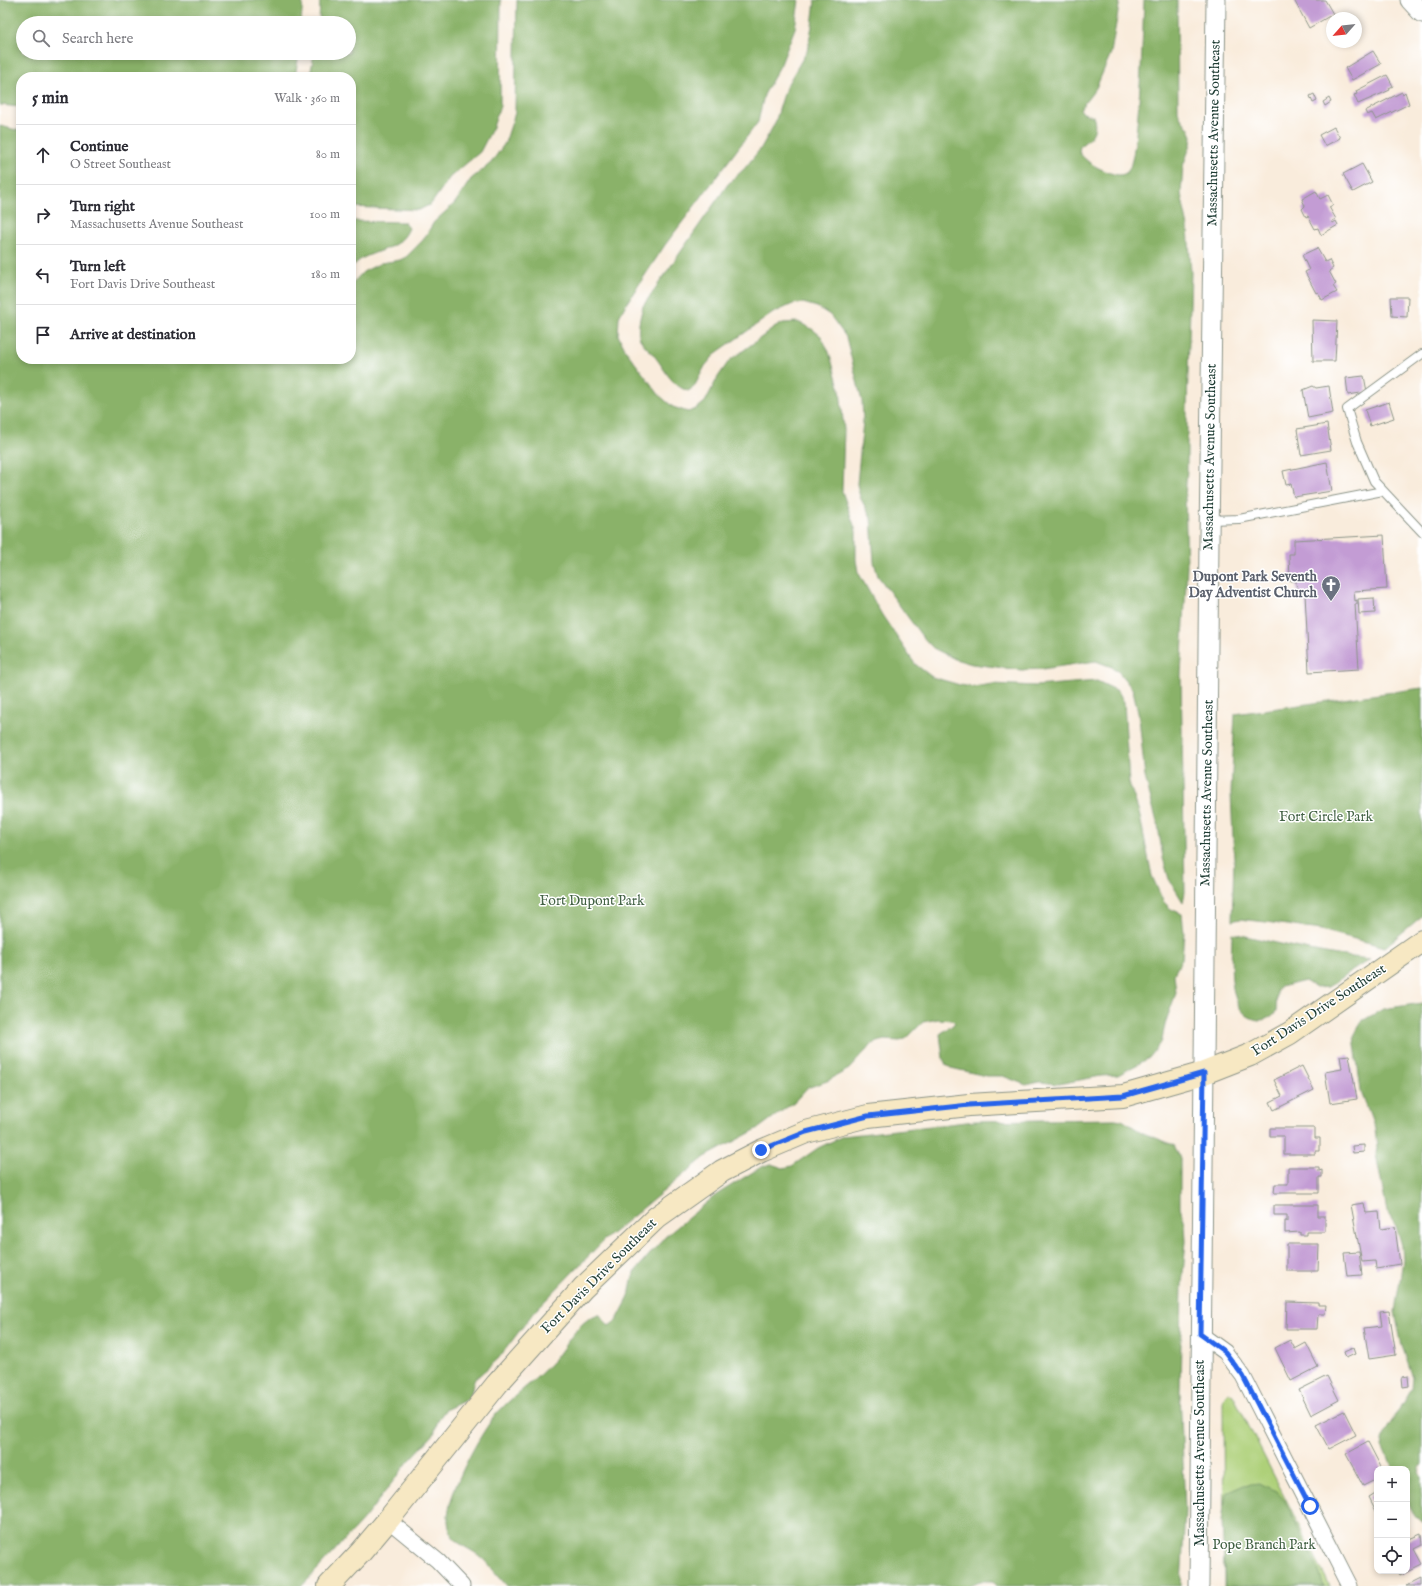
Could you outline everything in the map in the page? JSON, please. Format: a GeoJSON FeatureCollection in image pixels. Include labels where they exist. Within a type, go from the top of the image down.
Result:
{"type":"FeatureCollection","features":[{"type":"Feature","properties":{"kind":"main road","name":"Fort Davis Drive Southeast"},"geometry":{"type":"LineString","coordinates":[[329,1586],[388,1520],[470,1416],[533,1342],[583,1288],[657,1217],[699,1186],[729,1167],[761,1150],[806,1132],[868,1116],[930,1108],[1123,1096],[1204,1073],[1250,1055],[1290,1033],[1422,941]]}},
{"type":"Feature","properties":{"kind":"street","name":"Massachusetts Avenue Southeast"},"geometry":{"type":"LineString","coordinates":[[1199,1586],[1200,1334],[1216,0]]}},
{"type":"Feature","properties":{"kind":"street"},"geometry":{"type":"LineString","coordinates":[[1410,0],[1422,13]]}},
{"type":"Feature","properties":{"kind":"street"},"geometry":{"type":"LineString","coordinates":[[1200,1334],[1225,1352],[1243,1376],[1350,1586]]}},
{"type":"Feature","properties":{"kind":"street"},"geometry":{"type":"LineString","coordinates":[[388,1520],[438,1561],[462,1586]]}},
{"type":"Feature","properties":{"kind":"lane"},"geometry":{"type":"LineString","coordinates":[[1422,354],[1347,409],[1357,442],[1374,481],[1422,532]]}},
{"type":"Feature","properties":{"kind":"lane"},"geometry":{"type":"LineString","coordinates":[[1210,520],[1247,518],[1384,492]]}},
{"type":"Feature","properties":{"kind":"green space"},"geometry":{"type":"Polygon","coordinates":[[[0,0],[303,0],[302,16],[16,16],[16,60],[298,60],[296,72],[16,72],[16,107],[0,105],[0,0]]]}},
{"type":"Feature","properties":{"kind":"green space"},"geometry":{"type":"Polygon","coordinates":[[[320,0],[501,0],[500,106],[493,127],[480,152],[450,177],[431,204],[419,210],[356,207],[356,72],[311,72],[313,60],[356,60],[356,16],[319,16],[320,0]]]}},
{"type":"Feature","properties":{"kind":"green space","name":"Fort Dupont Park"},"geometry":{"type":"Polygon","coordinates":[[[517,0],[799,0],[795,28],[781,64],[764,95],[758,122],[665,245],[626,304],[619,317],[618,335],[626,351],[660,396],[673,407],[688,412],[696,409],[705,402],[718,377],[729,361],[774,328],[783,323],[798,322],[812,329],[821,336],[829,352],[840,390],[844,430],[842,491],[856,531],[856,560],[858,572],[882,615],[915,664],[932,677],[973,687],[992,684],[1036,686],[1097,681],[1118,691],[1124,702],[1129,783],[1139,812],[1152,876],[1163,901],[1171,909],[1182,914],[1184,932],[1182,959],[1174,974],[1176,993],[1166,1021],[1161,1043],[1149,1058],[1118,1075],[1101,1076],[1058,1084],[1040,1082],[1026,1085],[1003,1076],[986,1076],[951,1068],[946,1065],[943,1058],[940,1034],[953,1025],[955,1022],[952,1020],[938,1019],[923,1022],[907,1038],[900,1041],[884,1040],[872,1044],[849,1069],[827,1081],[807,1088],[794,1102],[759,1128],[705,1157],[604,1240],[534,1312],[498,1359],[474,1380],[471,1394],[468,1399],[445,1410],[438,1420],[434,1434],[408,1462],[364,1519],[302,1586],[0,1586],[0,126],[16,130],[16,364],[356,364],[356,280],[363,272],[381,263],[400,260],[406,257],[423,240],[434,222],[455,203],[471,179],[491,163],[505,143],[515,113],[517,0]]]}},
{"type":"Feature","properties":{"kind":"green space"},"geometry":{"type":"Polygon","coordinates":[[[815,0],[1120,0],[1111,53],[1096,88],[1080,109],[1083,113],[1093,116],[1095,126],[1091,137],[1080,146],[1079,152],[1088,162],[1096,167],[1119,175],[1128,171],[1132,161],[1135,142],[1140,90],[1144,0],[1177,0],[1178,111],[1192,136],[1191,144],[1183,166],[1181,194],[1188,227],[1191,273],[1187,407],[1187,469],[1185,497],[1187,566],[1181,675],[1185,892],[1183,902],[1169,879],[1163,858],[1158,826],[1145,777],[1139,717],[1133,690],[1118,671],[1096,661],[1042,669],[1021,670],[972,664],[955,659],[933,648],[921,635],[878,576],[874,562],[871,518],[860,497],[857,484],[863,421],[862,401],[846,337],[830,315],[817,307],[803,303],[793,304],[773,313],[716,353],[705,366],[694,387],[688,391],[673,381],[640,339],[639,327],[643,306],[728,184],[745,168],[761,148],[775,123],[786,87],[807,51],[815,0]]]}},
{"type":"Feature","properties":{"kind":"green space"},"geometry":{"type":"Polygon","coordinates":[[[356,221],[404,222],[409,228],[401,240],[396,244],[356,263],[356,221]]]}},
{"type":"Feature","properties":{"kind":"green space","name":"Fort Circle Park"},"geometry":{"type":"Polygon","coordinates":[[[1422,688],[1422,916],[1385,947],[1321,930],[1240,919],[1232,921],[1234,860],[1231,793],[1235,714],[1422,688]]]}},
{"type":"Feature","properties":{"kind":"green space"},"geometry":{"type":"Polygon","coordinates":[[[1232,933],[1318,952],[1370,959],[1328,987],[1316,988],[1305,981],[1281,987],[1277,990],[1276,1012],[1266,1019],[1257,1020],[1245,1014],[1238,1005],[1234,994],[1231,968],[1232,933]]]}},
{"type":"Feature","properties":{"kind":"green space"},"geometry":{"type":"Polygon","coordinates":[[[1422,1003],[1422,1465],[1419,1467],[1418,1473],[1422,1477],[1422,1523],[1410,1507],[1410,1466],[1392,1466],[1382,1440],[1384,1434],[1412,1388],[1413,1377],[1402,1346],[1395,1312],[1403,1260],[1402,1247],[1396,1226],[1387,1212],[1376,1154],[1377,1148],[1375,1128],[1361,1091],[1354,1036],[1362,1021],[1383,1009],[1422,1003]]]}},
{"type":"Feature","properties":{"kind":"green space"},"geometry":{"type":"Polygon","coordinates":[[[1122,1120],[1143,1133],[1174,1145],[1180,1158],[1180,1207],[1185,1223],[1186,1241],[1182,1284],[1180,1391],[1185,1510],[1181,1586],[997,1586],[993,1581],[980,1581],[968,1586],[507,1586],[483,1559],[452,1536],[448,1521],[449,1510],[458,1480],[474,1448],[491,1421],[505,1405],[547,1367],[559,1354],[579,1327],[585,1322],[599,1314],[609,1326],[617,1320],[629,1297],[632,1279],[637,1269],[665,1237],[716,1195],[761,1167],[771,1164],[783,1168],[792,1166],[818,1148],[843,1136],[975,1121],[1122,1120]]]}},
{"type":"Feature","properties":{"kind":"green space","name":"Pope Branch Park"},"geometry":{"type":"Polygon","coordinates":[[[1228,1392],[1233,1395],[1330,1586],[1224,1586],[1223,1400],[1228,1392]]]}},
{"type":"Feature","properties":{"kind":"green space","name":"Pope Branch Park"},"geometry":{"type":"Polygon","coordinates":[[[1259,1483],[1277,1491],[1284,1499],[1317,1566],[1324,1586],[1225,1586],[1222,1521],[1226,1493],[1244,1485],[1259,1483]]]}},
{"type":"Feature","properties":{"kind":"building"},"geometry":{"type":"Polygon","coordinates":[[[1294,0],[1325,0],[1332,12],[1326,12],[1326,18],[1309,28],[1294,0]]]}},
{"type":"Feature","properties":{"kind":"building"},"geometry":{"type":"Polygon","coordinates":[[[1373,51],[1381,64],[1352,80],[1345,68],[1373,51]]]}},
{"type":"Feature","properties":{"kind":"building"},"geometry":{"type":"Polygon","coordinates":[[[1387,75],[1393,86],[1389,88],[1390,90],[1358,104],[1354,95],[1357,94],[1356,91],[1387,75]]]}},
{"type":"Feature","properties":{"kind":"building"},"geometry":{"type":"Polygon","coordinates":[[[1402,92],[1403,94],[1405,92],[1409,104],[1376,120],[1372,113],[1367,115],[1365,111],[1402,92]]]}},
{"type":"Feature","properties":{"kind":"building"},"geometry":{"type":"Polygon","coordinates":[[[1314,94],[1317,101],[1313,103],[1310,96],[1314,94]]]}},
{"type":"Feature","properties":{"kind":"building"},"geometry":{"type":"Polygon","coordinates":[[[1329,98],[1331,102],[1325,106],[1323,102],[1329,98]]]}},
{"type":"Feature","properties":{"kind":"building"},"geometry":{"type":"Polygon","coordinates":[[[1334,127],[1340,138],[1325,146],[1319,135],[1334,127]]]}},
{"type":"Feature","properties":{"kind":"building"},"geometry":{"type":"Polygon","coordinates":[[[1362,164],[1372,182],[1353,192],[1343,174],[1362,164]]]}},
{"type":"Feature","properties":{"kind":"building"},"geometry":{"type":"Polygon","coordinates":[[[1316,191],[1320,199],[1328,195],[1333,205],[1329,207],[1336,219],[1332,221],[1333,223],[1336,221],[1338,225],[1321,235],[1318,228],[1315,229],[1308,216],[1306,217],[1302,209],[1305,206],[1302,199],[1316,191]]]}},
{"type":"Feature","properties":{"kind":"building"},"geometry":{"type":"Polygon","coordinates":[[[1317,248],[1325,262],[1329,260],[1333,268],[1329,271],[1336,284],[1333,286],[1337,292],[1322,300],[1318,292],[1316,293],[1305,272],[1309,270],[1302,255],[1317,248]]]}},
{"type":"Feature","properties":{"kind":"building"},"geometry":{"type":"Polygon","coordinates":[[[1391,297],[1408,297],[1407,317],[1392,316],[1391,297]]]}},
{"type":"Feature","properties":{"kind":"building"},"geometry":{"type":"Polygon","coordinates":[[[1312,320],[1337,321],[1335,361],[1313,361],[1312,320]]]}},
{"type":"Feature","properties":{"kind":"building"},"geometry":{"type":"Polygon","coordinates":[[[1364,376],[1367,392],[1348,395],[1346,378],[1364,376]]]}},
{"type":"Feature","properties":{"kind":"building"},"geometry":{"type":"Polygon","coordinates":[[[1313,386],[1316,388],[1329,386],[1333,413],[1308,418],[1303,390],[1313,386]]]}},
{"type":"Feature","properties":{"kind":"building"},"geometry":{"type":"Polygon","coordinates":[[[1389,402],[1394,418],[1370,426],[1365,410],[1389,402]]]}},
{"type":"Feature","properties":{"kind":"building"},"geometry":{"type":"Polygon","coordinates":[[[1327,424],[1331,450],[1301,455],[1297,429],[1327,424]]]}},
{"type":"Feature","properties":{"kind":"building"},"geometry":{"type":"Polygon","coordinates":[[[1327,462],[1332,491],[1294,497],[1291,484],[1286,485],[1283,471],[1327,462]]]}},
{"type":"Feature","properties":{"kind":"building","name":"Dupont Park Seventh Day Adventist Church"},"geometry":{"type":"Polygon","coordinates":[[[1384,535],[1387,589],[1354,591],[1355,601],[1357,600],[1357,604],[1355,604],[1359,669],[1309,672],[1305,594],[1297,594],[1296,581],[1290,581],[1289,554],[1294,554],[1294,540],[1384,535]]]}},
{"type":"Feature","properties":{"kind":"building"},"geometry":{"type":"Polygon","coordinates":[[[1374,598],[1375,613],[1359,614],[1358,599],[1374,598]]]}},
{"type":"Feature","properties":{"kind":"building"},"geometry":{"type":"Polygon","coordinates":[[[1349,1055],[1357,1099],[1330,1103],[1325,1072],[1342,1069],[1340,1056],[1349,1055]]]}},
{"type":"Feature","properties":{"kind":"building"},"geometry":{"type":"Polygon","coordinates":[[[1302,1066],[1314,1090],[1274,1110],[1270,1102],[1282,1096],[1274,1080],[1302,1066]]]}},
{"type":"Feature","properties":{"kind":"building"},"geometry":{"type":"Polygon","coordinates":[[[1270,1128],[1315,1128],[1315,1138],[1320,1138],[1320,1151],[1315,1151],[1315,1154],[1284,1154],[1284,1136],[1270,1136],[1270,1128]]]}},
{"type":"Feature","properties":{"kind":"building"},"geometry":{"type":"Polygon","coordinates":[[[1364,1145],[1364,1152],[1353,1153],[1352,1146],[1364,1145]]]}},
{"type":"Feature","properties":{"kind":"building"},"geometry":{"type":"Polygon","coordinates":[[[1288,1167],[1319,1167],[1319,1171],[1322,1170],[1322,1177],[1319,1177],[1319,1193],[1274,1193],[1275,1184],[1288,1184],[1288,1167]]]}},
{"type":"Feature","properties":{"kind":"building"},"geometry":{"type":"Polygon","coordinates":[[[1364,1203],[1366,1213],[1379,1212],[1381,1229],[1395,1227],[1400,1264],[1376,1268],[1375,1261],[1362,1262],[1351,1205],[1364,1203]]]}},
{"type":"Feature","properties":{"kind":"building"},"geometry":{"type":"Polygon","coordinates":[[[1274,1205],[1318,1205],[1318,1216],[1325,1216],[1325,1232],[1307,1232],[1307,1235],[1300,1235],[1300,1232],[1285,1233],[1285,1221],[1287,1221],[1287,1215],[1274,1215],[1274,1205]]]}},
{"type":"Feature","properties":{"kind":"building"},"geometry":{"type":"Polygon","coordinates":[[[1287,1244],[1319,1244],[1318,1271],[1287,1271],[1287,1244]]]}},
{"type":"Feature","properties":{"kind":"building"},"geometry":{"type":"Polygon","coordinates":[[[1359,1252],[1362,1275],[1347,1276],[1344,1253],[1359,1252]]]}},
{"type":"Feature","properties":{"kind":"building"},"geometry":{"type":"Polygon","coordinates":[[[1287,1302],[1318,1303],[1318,1305],[1326,1305],[1325,1314],[1318,1314],[1317,1329],[1286,1329],[1287,1302]]]}},
{"type":"Feature","properties":{"kind":"building"},"geometry":{"type":"Polygon","coordinates":[[[1389,1311],[1396,1355],[1369,1359],[1364,1328],[1382,1326],[1380,1312],[1389,1311]]]}},
{"type":"Feature","properties":{"kind":"building"},"geometry":{"type":"Polygon","coordinates":[[[1290,1340],[1295,1349],[1306,1343],[1318,1367],[1291,1381],[1275,1348],[1290,1340]]]}},
{"type":"Feature","properties":{"kind":"building"},"geometry":{"type":"Polygon","coordinates":[[[1353,1348],[1355,1354],[1346,1358],[1344,1352],[1353,1348]]]}},
{"type":"Feature","properties":{"kind":"building"},"geometry":{"type":"Polygon","coordinates":[[[1327,1376],[1339,1400],[1311,1415],[1299,1390],[1327,1376]]]}},
{"type":"Feature","properties":{"kind":"building"},"geometry":{"type":"Polygon","coordinates":[[[1408,1376],[1409,1386],[1403,1387],[1402,1377],[1408,1376]]]}},
{"type":"Feature","properties":{"kind":"building"},"geometry":{"type":"Polygon","coordinates":[[[1344,1411],[1356,1435],[1329,1449],[1316,1425],[1344,1411]]]}},
{"type":"Feature","properties":{"kind":"building"},"geometry":{"type":"Polygon","coordinates":[[[1368,1442],[1380,1466],[1374,1466],[1374,1480],[1363,1486],[1346,1454],[1368,1442]]]}},
{"type":"Feature","properties":{"kind":"building"},"geometry":{"type":"Polygon","coordinates":[[[1374,1494],[1374,1507],[1369,1497],[1374,1494]]]}},
{"type":"Feature","properties":{"kind":"building"},"geometry":{"type":"Polygon","coordinates":[[[1421,1534],[1422,1545],[1414,1549],[1422,1564],[1410,1570],[1410,1539],[1421,1534]]]}},
{"type":"Feature","properties":{"kind":"building"},"geometry":{"type":"Polygon","coordinates":[[[1422,1578],[1422,1586],[1406,1586],[1422,1578]]]}},
{"type":"Feature","properties":{"kind":"place","name":"Dupont Park Seventh Day Adventist Church"},"geometry":{"type":"Point","coordinates":[1331,602]}},
{"type":"Feature","properties":{"kind":"route"},"geometry":{"type":"LineString","coordinates":[[761,1150],[806,1132],[868,1116],[892,1112],[969,1105],[1123,1096],[1178,1082],[1204,1073],[1200,1334],[1225,1352],[1243,1376],[1310,1506]]}}]}
